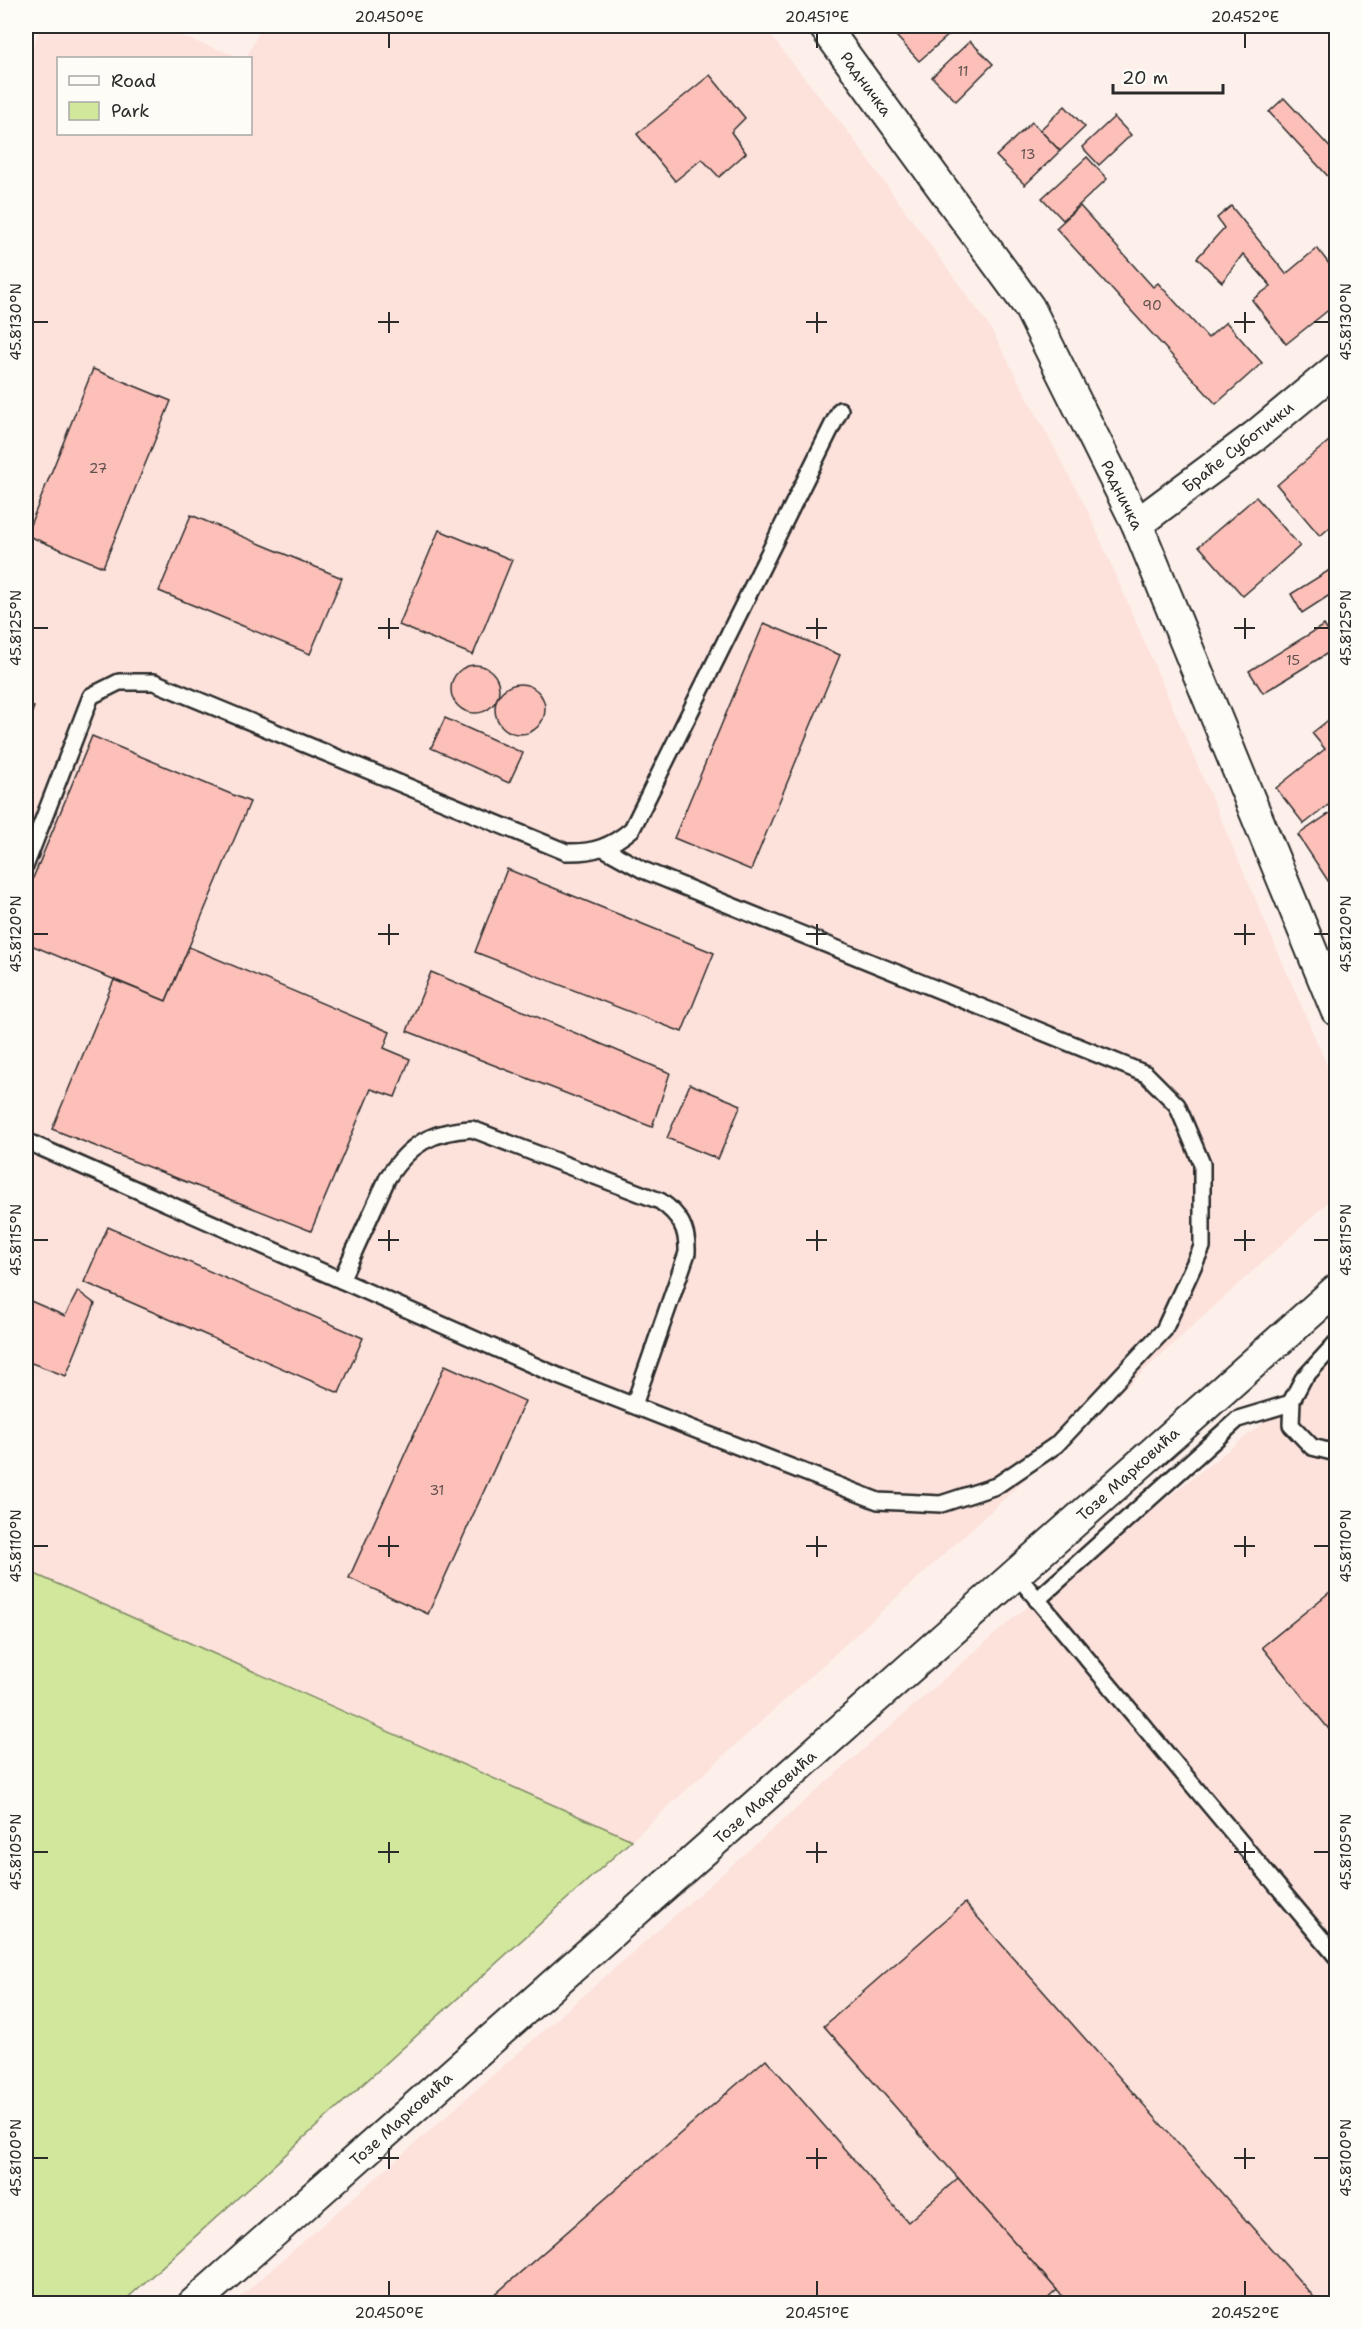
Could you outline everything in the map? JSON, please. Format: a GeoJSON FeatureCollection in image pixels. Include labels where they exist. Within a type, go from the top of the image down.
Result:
{"type":"FeatureCollection","features":[{"type":"Feature","properties":{"kind":"street","name":"Радничка"},"geometry":{"type":"LineString","coordinates":[[824,26],[1029,307],[1137,524],[1336,1010]]}},
{"type":"Feature","properties":{"kind":"street","name":"Браће Суботички"},"geometry":{"type":"LineString","coordinates":[[1137,524],[1255,436],[1336,369]]}},
{"type":"Feature","properties":{"kind":"street","name":"Тозе Марковића"},"geometry":{"type":"LineString","coordinates":[[193,2304],[1336,1290]]}},
{"type":"Feature","properties":{"kind":"lane"},"geometry":{"type":"LineString","coordinates":[[26,864],[92,696],[119,682],[154,682],[566,852],[585,852],[603,848],[619,840],[632,829],[840,410]]}},
{"type":"Feature","properties":{"kind":"lane"},"geometry":{"type":"LineString","coordinates":[[26,1141],[558,1376],[878,1501],[941,1504],[996,1486],[1056,1445],[1164,1330],[1202,1247],[1202,1164],[1177,1105],[1146,1074],[643,870],[603,848]]}},
{"type":"Feature","properties":{"kind":"lane"},"geometry":{"type":"LineString","coordinates":[[340,1280],[388,1177],[410,1150],[439,1133],[472,1129],[660,1201],[674,1210],[683,1224],[687,1239],[687,1253],[634,1405]]}},
{"type":"Feature","properties":{"kind":"lane"},"geometry":{"type":"LineString","coordinates":[[1336,1343],[1303,1379],[1291,1403],[1291,1425],[1312,1447],[1336,1453]]}},
{"type":"Feature","properties":{"kind":"lane"},"geometry":{"type":"LineString","coordinates":[[1037,1600],[1238,1419],[1291,1403]]}},
{"type":"Feature","properties":{"kind":"lane"},"geometry":{"type":"LineString","coordinates":[[1016,1574],[1336,1956]]}},
{"type":"Feature","properties":{"kind":"shaded area"},"geometry":{"type":"Polygon","coordinates":[[[41,26],[151,26],[240,57],[57,57],[57,135],[252,135],[252,57],[246,57],[262,26],[763,26],[849,133],[990,327],[1089,513],[1336,1086],[1336,1195],[632,1840],[26,1570],[26,63],[41,26]]]}},
{"type":"Feature","properties":{"kind":"shaded area"},"geometry":{"type":"Polygon","coordinates":[[[1336,1343],[1336,2303],[232,2304],[1012,1619],[1292,1400],[1336,1343]]]}},
{"type":"Feature","properties":{"kind":"green space"},"geometry":{"type":"Polygon","coordinates":[[[26,1570],[632,1840],[122,2303],[26,2303],[26,1570]]]}},
{"type":"Feature","properties":{"kind":"building"},"geometry":{"type":"Polygon","coordinates":[[[887,26],[959,26],[919,61],[887,26]]]}},
{"type":"Feature","properties":{"kind":"building"},"geometry":{"type":"Polygon","coordinates":[[[970,41],[993,64],[956,101],[932,77],[970,41]]]}},
{"type":"Feature","properties":{"kind":"building"},"geometry":{"type":"Polygon","coordinates":[[[710,75],[745,118],[731,132],[746,153],[719,177],[702,159],[675,181],[637,134],[710,75]]]}},
{"type":"Feature","properties":{"kind":"building"},"geometry":{"type":"Polygon","coordinates":[[[1284,98],[1336,154],[1336,185],[1269,112],[1284,98]]]}},
{"type":"Feature","properties":{"kind":"building"},"geometry":{"type":"Polygon","coordinates":[[[1065,106],[1085,127],[1060,151],[1040,130],[1065,106]]]}},
{"type":"Feature","properties":{"kind":"building"},"geometry":{"type":"Polygon","coordinates":[[[1114,117],[1131,135],[1099,165],[1082,147],[1114,117]]]}},
{"type":"Feature","properties":{"kind":"building"},"geometry":{"type":"Polygon","coordinates":[[[1032,122],[1060,151],[1025,185],[996,156],[1032,122]]]}},
{"type":"Feature","properties":{"kind":"building"},"geometry":{"type":"Polygon","coordinates":[[[1087,157],[1107,179],[1063,220],[1042,198],[1087,157]]]}},
{"type":"Feature","properties":{"kind":"building"},"geometry":{"type":"Polygon","coordinates":[[[1080,206],[1153,287],[1158,283],[1208,338],[1226,322],[1262,363],[1216,404],[1056,228],[1080,206]]]}},
{"type":"Feature","properties":{"kind":"building"},"geometry":{"type":"Polygon","coordinates":[[[1231,206],[1286,274],[1317,248],[1336,273],[1336,304],[1286,344],[1252,300],[1271,286],[1243,254],[1222,282],[1197,258],[1224,228],[1217,218],[1231,206]]]}},
{"type":"Feature","properties":{"kind":"building"},"geometry":{"type":"Polygon","coordinates":[[[93,369],[171,401],[103,567],[26,535],[93,369]]]}},
{"type":"Feature","properties":{"kind":"building"},"geometry":{"type":"Polygon","coordinates":[[[1336,435],[1336,522],[1320,536],[1277,485],[1336,435]]]}},
{"type":"Feature","properties":{"kind":"building"},"geometry":{"type":"Polygon","coordinates":[[[1256,497],[1300,546],[1243,596],[1199,546],[1256,497]]]}},
{"type":"Feature","properties":{"kind":"building"},"geometry":{"type":"Polygon","coordinates":[[[191,515],[342,578],[310,654],[159,591],[191,515]]]}},
{"type":"Feature","properties":{"kind":"building"},"geometry":{"type":"Polygon","coordinates":[[[439,530],[512,560],[473,655],[399,625],[439,530]]]}},
{"type":"Feature","properties":{"kind":"building"},"geometry":{"type":"Polygon","coordinates":[[[1336,566],[1336,591],[1302,613],[1291,594],[1336,566]]]}},
{"type":"Feature","properties":{"kind":"building"},"geometry":{"type":"Polygon","coordinates":[[[764,623],[840,655],[751,870],[674,838],[764,623]]]}},
{"type":"Feature","properties":{"kind":"building"},"geometry":{"type":"Polygon","coordinates":[[[1324,625],[1336,644],[1336,648],[1263,693],[1249,671],[1324,625]]]}},
{"type":"Feature","properties":{"kind":"building"},"geometry":{"type":"Polygon","coordinates":[[[475,665],[492,672],[499,689],[492,706],[475,713],[458,706],[451,689],[458,672],[475,665]]]}},
{"type":"Feature","properties":{"kind":"building"},"geometry":{"type":"Polygon","coordinates":[[[515,684],[525,684],[538,691],[545,704],[545,714],[538,727],[525,734],[515,734],[506,730],[499,723],[495,714],[495,704],[499,695],[506,688],[515,684]]]}},
{"type":"Feature","properties":{"kind":"building"},"geometry":{"type":"Polygon","coordinates":[[[26,704],[34,707],[26,729],[26,704]]]}},
{"type":"Feature","properties":{"kind":"building"},"geometry":{"type":"Polygon","coordinates":[[[1336,714],[1336,799],[1304,824],[1276,788],[1325,749],[1312,733],[1336,714]]]}},
{"type":"Feature","properties":{"kind":"building"},"geometry":{"type":"Polygon","coordinates":[[[445,718],[523,753],[509,783],[431,748],[445,718]]]}},
{"type":"Feature","properties":{"kind":"building"},"geometry":{"type":"Polygon","coordinates":[[[92,736],[250,802],[166,1001],[26,943],[26,895],[92,736]]]}},
{"type":"Feature","properties":{"kind":"building"},"geometry":{"type":"Polygon","coordinates":[[[1336,809],[1336,893],[1298,835],[1336,809]]]}},
{"type":"Feature","properties":{"kind":"building"},"geometry":{"type":"Polygon","coordinates":[[[507,869],[714,953],[682,1032],[475,952],[507,869]]]}},
{"type":"Feature","properties":{"kind":"building"},"geometry":{"type":"Polygon","coordinates":[[[189,947],[390,1032],[384,1048],[410,1059],[395,1097],[371,1089],[311,1231],[52,1129],[114,980],[166,1001],[189,947]]]}},
{"type":"Feature","properties":{"kind":"building"},"geometry":{"type":"Polygon","coordinates":[[[431,972],[670,1073],[652,1127],[407,1031],[431,972]]]}},
{"type":"Feature","properties":{"kind":"building"},"geometry":{"type":"Polygon","coordinates":[[[690,1084],[741,1105],[718,1159],[667,1138],[690,1084]]]}},
{"type":"Feature","properties":{"kind":"building"},"geometry":{"type":"Polygon","coordinates":[[[108,1227],[363,1338],[339,1393],[84,1282],[108,1227]]]}},
{"type":"Feature","properties":{"kind":"building"},"geometry":{"type":"Polygon","coordinates":[[[78,1291],[95,1304],[66,1376],[26,1361],[26,1299],[65,1316],[78,1291]]]}},
{"type":"Feature","properties":{"kind":"building"},"geometry":{"type":"Polygon","coordinates":[[[445,1365],[525,1401],[428,1614],[349,1578],[445,1365]]]}},
{"type":"Feature","properties":{"kind":"building"},"geometry":{"type":"Polygon","coordinates":[[[1336,1587],[1336,1738],[1262,1647],[1336,1587]]]}},
{"type":"Feature","properties":{"kind":"building"},"geometry":{"type":"Polygon","coordinates":[[[965,1903],[1320,2304],[1069,2304],[824,2026],[965,1903]]]}},
{"type":"Feature","properties":{"kind":"building"},"geometry":{"type":"Polygon","coordinates":[[[766,2059],[908,2222],[958,2178],[1057,2290],[1042,2304],[484,2304],[766,2059]]]}}]}
